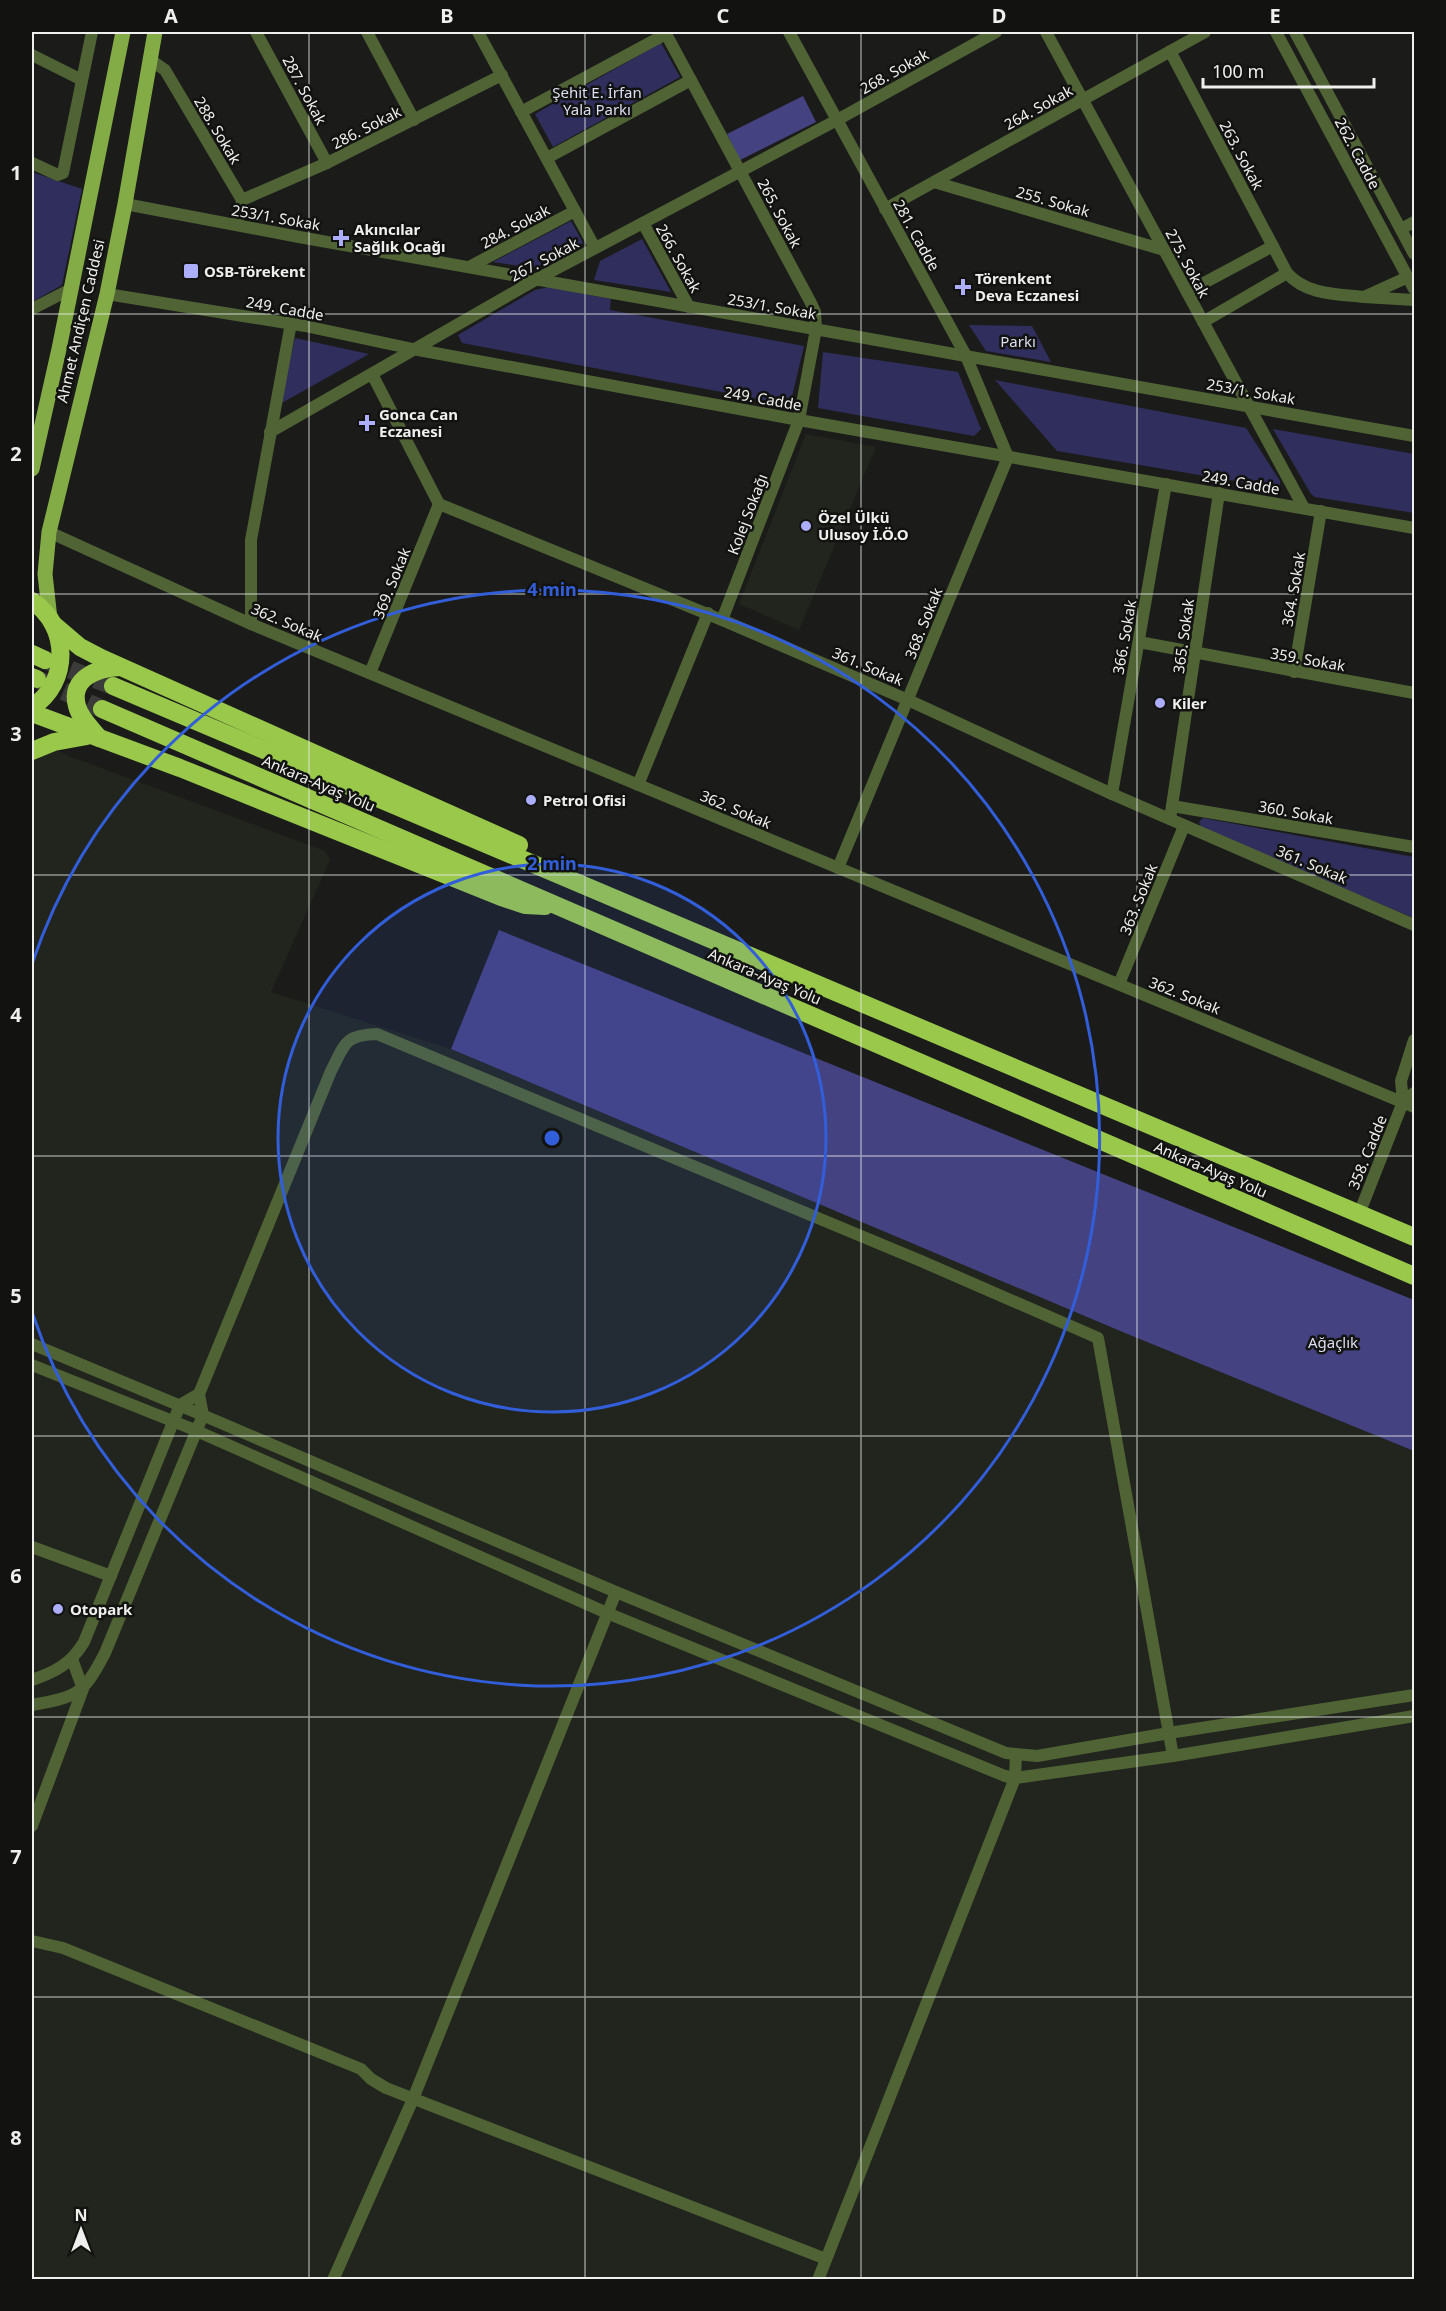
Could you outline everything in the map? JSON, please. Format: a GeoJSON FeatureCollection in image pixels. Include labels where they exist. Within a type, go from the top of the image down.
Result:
{"type":"FeatureCollection","features":[{"type":"Feature","properties":{"kind":"highway"},"geometry":{"type":"LineString","coordinates":[[32,601],[80,647],[554,861],[568,871],[578,883]]}},
{"type":"Feature","properties":{"kind":"highway"},"geometry":{"type":"LineString","coordinates":[[32,707],[46,695],[58,673],[61,648],[52,621]]}},
{"type":"Feature","properties":{"kind":"highway"},"geometry":{"type":"LineString","coordinates":[[96,737],[77,706],[78,686],[93,671],[121,667]]}},
{"type":"Feature","properties":{"kind":"highway","name":"Ankara-Ayaş Yolu"},"geometry":{"type":"LineString","coordinates":[[113,686],[1414,1237]]}},
{"type":"Feature","properties":{"kind":"highway","name":"Ankara-Ayaş Yolu"},"geometry":{"type":"LineString","coordinates":[[102,709],[1414,1276]]}},
{"type":"Feature","properties":{"kind":"highway"},"geometry":{"type":"LineString","coordinates":[[32,713],[180,768],[501,897],[525,905],[558,906]]}},
{"type":"Feature","properties":{"kind":"highway"},"geometry":{"type":"LineString","coordinates":[[32,751],[67,739],[96,737]]}},
{"type":"Feature","properties":{"kind":"main road","name":"Ahmet Andiçen Caddesi"},"geometry":{"type":"LineString","coordinates":[[32,469],[123,32]]}},
{"type":"Feature","properties":{"kind":"main road","name":"Ahmet Andiçen Caddesi"},"geometry":{"type":"LineString","coordinates":[[52,621],[45,574],[49,532],[107,294],[155,32]]}},
{"type":"Feature","properties":{"kind":"street"},"geometry":{"type":"LineString","coordinates":[[32,163],[61,175],[92,32]]}},
{"type":"Feature","properties":{"kind":"street","name":"287. Sokak"},"geometry":{"type":"LineString","coordinates":[[256,32],[327,163]]}},
{"type":"Feature","properties":{"kind":"street"},"geometry":{"type":"LineString","coordinates":[[367,32],[414,120]]}},
{"type":"Feature","properties":{"kind":"street","name":"284. Sokak"},"geometry":{"type":"LineString","coordinates":[[478,32],[595,248]]}},
{"type":"Feature","properties":{"kind":"street","name":"281. Cadde"},"geometry":{"type":"LineString","coordinates":[[789,32],[966,356],[1008,457]]}},
{"type":"Feature","properties":{"kind":"street","name":"268. Sokak"},"geometry":{"type":"LineString","coordinates":[[837,120],[996,32]]}},
{"type":"Feature","properties":{"kind":"street","name":"275. Sokak"},"geometry":{"type":"LineString","coordinates":[[1046,32],[1304,508]]}},
{"type":"Feature","properties":{"kind":"street","name":"264. Sokak"},"geometry":{"type":"LineString","coordinates":[[885,209],[1205,32]]}},
{"type":"Feature","properties":{"kind":"street","name":"262. Cadde"},"geometry":{"type":"LineString","coordinates":[[1276,32],[1414,289]]}},
{"type":"Feature","properties":{"kind":"street","name":"262. Cadde"},"geometry":{"type":"LineString","coordinates":[[1295,32],[1414,254]]}},
{"type":"Feature","properties":{"kind":"street"},"geometry":{"type":"LineString","coordinates":[[521,112],[666,33]]}},
{"type":"Feature","properties":{"kind":"street","name":"265. Sokak"},"geometry":{"type":"LineString","coordinates":[[666,33],[812,303],[816,329],[799,420]]}},
{"type":"Feature","properties":{"kind":"street","name":"263. Sokak"},"geometry":{"type":"LineString","coordinates":[[1170,51],[1287,273]]}},
{"type":"Feature","properties":{"kind":"street"},"geometry":{"type":"LineString","coordinates":[[32,55],[82,80]]}},
{"type":"Feature","properties":{"kind":"street","name":"288. Sokak"},"geometry":{"type":"LineString","coordinates":[[149,58],[165,70],[242,200]]}},
{"type":"Feature","properties":{"kind":"street","name":"286. Sokak"},"geometry":{"type":"LineString","coordinates":[[242,200],[327,163],[502,75]]}},
{"type":"Feature","properties":{"kind":"street"},"geometry":{"type":"LineString","coordinates":[[547,158],[691,80]]}},
{"type":"Feature","properties":{"kind":"street","name":"267. Sokak"},"geometry":{"type":"LineString","coordinates":[[270,432],[537,279],[837,120]]}},
{"type":"Feature","properties":{"kind":"street","name":"255. Sokak"},"geometry":{"type":"LineString","coordinates":[[934,182],[1164,250]]}},
{"type":"Feature","properties":{"kind":"street"},"geometry":{"type":"LineString","coordinates":[[237,225],[242,200]]}},
{"type":"Feature","properties":{"kind":"street","name":"253/1. Sokak"},"geometry":{"type":"LineString","coordinates":[[125,204],[1414,436]]}},
{"type":"Feature","properties":{"kind":"street","name":"284. Sokak"},"geometry":{"type":"LineString","coordinates":[[469,267],[575,211]]}},
{"type":"Feature","properties":{"kind":"street"},"geometry":{"type":"LineString","coordinates":[[1401,229],[1414,222]]}},
{"type":"Feature","properties":{"kind":"street","name":"266. Sokak"},"geometry":{"type":"LineString","coordinates":[[643,223],[689,307]]}},
{"type":"Feature","properties":{"kind":"street"},"geometry":{"type":"LineString","coordinates":[[1187,292],[1273,246]]}},
{"type":"Feature","properties":{"kind":"street"},"geometry":{"type":"LineString","coordinates":[[1203,322],[1287,273],[1292,279],[1310,289],[1364,297],[1414,300]]}},
{"type":"Feature","properties":{"kind":"street"},"geometry":{"type":"LineString","coordinates":[[1364,297],[1408,277]]}},
{"type":"Feature","properties":{"kind":"street"},"geometry":{"type":"LineString","coordinates":[[32,309],[71,289]]}},
{"type":"Feature","properties":{"kind":"street","name":"249. Cadde"},"geometry":{"type":"LineString","coordinates":[[107,294],[291,323],[413,349],[799,420],[1414,528]]}},
{"type":"Feature","properties":{"kind":"street"},"geometry":{"type":"LineString","coordinates":[[251,624],[251,540],[291,323]]}},
{"type":"Feature","properties":{"kind":"street"},"geometry":{"type":"LineString","coordinates":[[372,374],[440,504]]}},
{"type":"Feature","properties":{"kind":"street","name":"Kolej Sokağı"},"geometry":{"type":"LineString","coordinates":[[722,620],[799,420]]}},
{"type":"Feature","properties":{"kind":"street","name":"368. Sokak"},"geometry":{"type":"LineString","coordinates":[[838,868],[1008,457]]}},
{"type":"Feature","properties":{"kind":"street","name":"366. Sokak"},"geometry":{"type":"LineString","coordinates":[[1112,794],[1166,484]]}},
{"type":"Feature","properties":{"kind":"street","name":"365. Sokak"},"geometry":{"type":"LineString","coordinates":[[1170,819],[1219,493]]}},
{"type":"Feature","properties":{"kind":"street","name":"361. Sokak"},"geometry":{"type":"LineString","coordinates":[[440,504],[708,613],[908,700],[1112,794],[1414,925]]}},
{"type":"Feature","properties":{"kind":"street","name":"369. Sokak"},"geometry":{"type":"LineString","coordinates":[[370,673],[440,504]]}},
{"type":"Feature","properties":{"kind":"street","name":"364. Sokak"},"geometry":{"type":"LineString","coordinates":[[1294,672],[1321,512]]}},
{"type":"Feature","properties":{"kind":"street","name":"362. Sokak"},"geometry":{"type":"LineString","coordinates":[[49,532],[251,624],[1409,1104]]}},
{"type":"Feature","properties":{"kind":"street"},"geometry":{"type":"LineString","coordinates":[[638,785],[708,613]]}},
{"type":"Feature","properties":{"kind":"street","name":"359. Sokak"},"geometry":{"type":"LineString","coordinates":[[1138,642],[1414,693]]}},
{"type":"Feature","properties":{"kind":"street","name":"360. Sokak"},"geometry":{"type":"LineString","coordinates":[[1172,806],[1414,847]]}},
{"type":"Feature","properties":{"kind":"street","name":"363. Sokak"},"geometry":{"type":"LineString","coordinates":[[1119,984],[1184,825]]}},
{"type":"Feature","properties":{"kind":"street"},"geometry":{"type":"LineString","coordinates":[[32,1826],[83,1689],[105,1653],[203,1415],[199,1394],[331,1071],[349,1040],[356,1035],[377,1034],[921,1261],[1098,1338],[1173,1756]]}},
{"type":"Feature","properties":{"kind":"street","name":"358. Cadde"},"geometry":{"type":"LineString","coordinates":[[1409,1104],[1401,1081],[1414,1040]]}},
{"type":"Feature","properties":{"kind":"street","name":"358. Cadde"},"geometry":{"type":"LineString","coordinates":[[1359,1214],[1414,1093]]}},
{"type":"Feature","properties":{"kind":"street"},"geometry":{"type":"LineString","coordinates":[[32,1344],[616,1592],[1006,1753],[1037,1756],[1169,1732],[1414,1695]]}},
{"type":"Feature","properties":{"kind":"street"},"geometry":{"type":"LineString","coordinates":[[32,1365],[173,1421],[607,1612],[1005,1776],[1015,1778],[1173,1756],[1414,1716]]}},
{"type":"Feature","properties":{"kind":"street"},"geometry":{"type":"LineString","coordinates":[[32,1680],[62,1668],[72,1659],[84,1642],[180,1405],[199,1394]]}},
{"type":"Feature","properties":{"kind":"street"},"geometry":{"type":"LineString","coordinates":[[32,1547],[111,1576]]}},
{"type":"Feature","properties":{"kind":"street"},"geometry":{"type":"LineString","coordinates":[[333,2280],[413,2098],[616,1592]]}},
{"type":"Feature","properties":{"kind":"street"},"geometry":{"type":"LineString","coordinates":[[72,1659],[83,1689]]}},
{"type":"Feature","properties":{"kind":"street"},"geometry":{"type":"LineString","coordinates":[[32,1705],[63,1698],[83,1689]]}},
{"type":"Feature","properties":{"kind":"street"},"geometry":{"type":"LineString","coordinates":[[818,2280],[1015,1778],[1016,1755]]}},
{"type":"Feature","properties":{"kind":"street"},"geometry":{"type":"LineString","coordinates":[[32,1941],[63,1948],[361,2069],[371,2079],[386,2088],[826,2259]]}},
{"type":"Feature","properties":{"kind":"shaded area","name":"Özel Ülkü Ulusoy İ.Ö.O"},"geometry":{"type":"Polygon","coordinates":[[[806,434],[876,447],[799,630],[739,604],[806,434]]]}},
{"type":"Feature","properties":{"kind":"shaded area"},"geometry":{"type":"Polygon","coordinates":[[[32,738],[69,756],[325,851],[330,860],[271,992],[451,1049],[1125,1333],[1414,1451],[1414,2279],[32,2279],[32,738]]]}},
{"type":"Feature","properties":{"kind":"green space","name":"Şehit E. İrfan Yala Parkı"},"geometry":{"type":"Polygon","coordinates":[[[661,43],[680,77],[553,147],[535,114],[661,43]]]}},
{"type":"Feature","properties":{"kind":"green space"},"geometry":{"type":"Polygon","coordinates":[[[803,96],[816,122],[740,160],[727,134],[803,96]]]}},
{"type":"Feature","properties":{"kind":"green space"},"geometry":{"type":"Polygon","coordinates":[[[32,172],[82,189],[62,285],[32,302],[32,172]]]}},
{"type":"Feature","properties":{"kind":"green space"},"geometry":{"type":"Polygon","coordinates":[[[571,221],[583,243],[535,268],[493,262],[571,221]]]}},
{"type":"Feature","properties":{"kind":"green space"},"geometry":{"type":"Polygon","coordinates":[[[642,239],[671,292],[594,280],[600,261],[642,239]]]}},
{"type":"Feature","properties":{"kind":"green space"},"geometry":{"type":"Polygon","coordinates":[[[549,287],[611,299],[610,310],[804,346],[790,405],[462,343],[458,335],[535,290],[549,287]]]}},
{"type":"Feature","properties":{"kind":"green space","name":"Parkı"},"geometry":{"type":"Polygon","coordinates":[[[969,325],[1032,326],[1051,362],[986,351],[969,325]]]}},
{"type":"Feature","properties":{"kind":"green space"},"geometry":{"type":"Polygon","coordinates":[[[295,338],[369,354],[280,404],[295,338]]]}},
{"type":"Feature","properties":{"kind":"green space"},"geometry":{"type":"Polygon","coordinates":[[[823,352],[958,372],[981,429],[974,436],[818,408],[823,352]]]}},
{"type":"Feature","properties":{"kind":"green space"},"geometry":{"type":"Polygon","coordinates":[[[995,380],[1246,428],[1280,481],[1280,487],[1057,451],[995,380]]]}},
{"type":"Feature","properties":{"kind":"green space"},"geometry":{"type":"Polygon","coordinates":[[[1273,429],[1414,454],[1414,513],[1315,497],[1311,494],[1273,429]]]}},
{"type":"Feature","properties":{"kind":"green space"},"geometry":{"type":"Polygon","coordinates":[[[1203,818],[1414,857],[1414,918],[1202,829],[1199,822],[1203,818]]]}},
{"type":"Feature","properties":{"kind":"green space","name":"Ağaçlık"},"geometry":{"type":"Polygon","coordinates":[[[499,930],[1414,1300],[1414,1451],[1125,1333],[451,1049],[499,930]]]}},
{"type":"Feature","properties":{"kind":"tunnel"},"geometry":{"type":"LineString","coordinates":[[45,660],[113,686]]}},
{"type":"Feature","properties":{"kind":"tunnel"},"geometry":{"type":"LineString","coordinates":[[39,680],[102,709]]}},
{"type":"Feature","properties":{"kind":"place","name":"Akıncılar Sağlık Ocağı"},"geometry":{"type":"Point","coordinates":[341,238]}},
{"type":"Feature","properties":{"kind":"place","name":"OSB-Törekent"},"geometry":{"type":"Point","coordinates":[191,271]}},
{"type":"Feature","properties":{"kind":"place","name":"Törenkent Deva Eczanesi"},"geometry":{"type":"Point","coordinates":[963,287]}},
{"type":"Feature","properties":{"kind":"place","name":"Gonca Can Eczanesi"},"geometry":{"type":"Point","coordinates":[367,423]}},
{"type":"Feature","properties":{"kind":"place","name":"Özel Ülkü Ulusoy İ.Ö.O"},"geometry":{"type":"Point","coordinates":[806,526]}},
{"type":"Feature","properties":{"kind":"place","name":"Kiler"},"geometry":{"type":"Point","coordinates":[1160,703]}},
{"type":"Feature","properties":{"kind":"place","name":"Petrol Ofisi"},"geometry":{"type":"Point","coordinates":[531,800]}},
{"type":"Feature","properties":{"kind":"place","name":"Otopark"},"geometry":{"type":"Point","coordinates":[58,1609]}}]}
